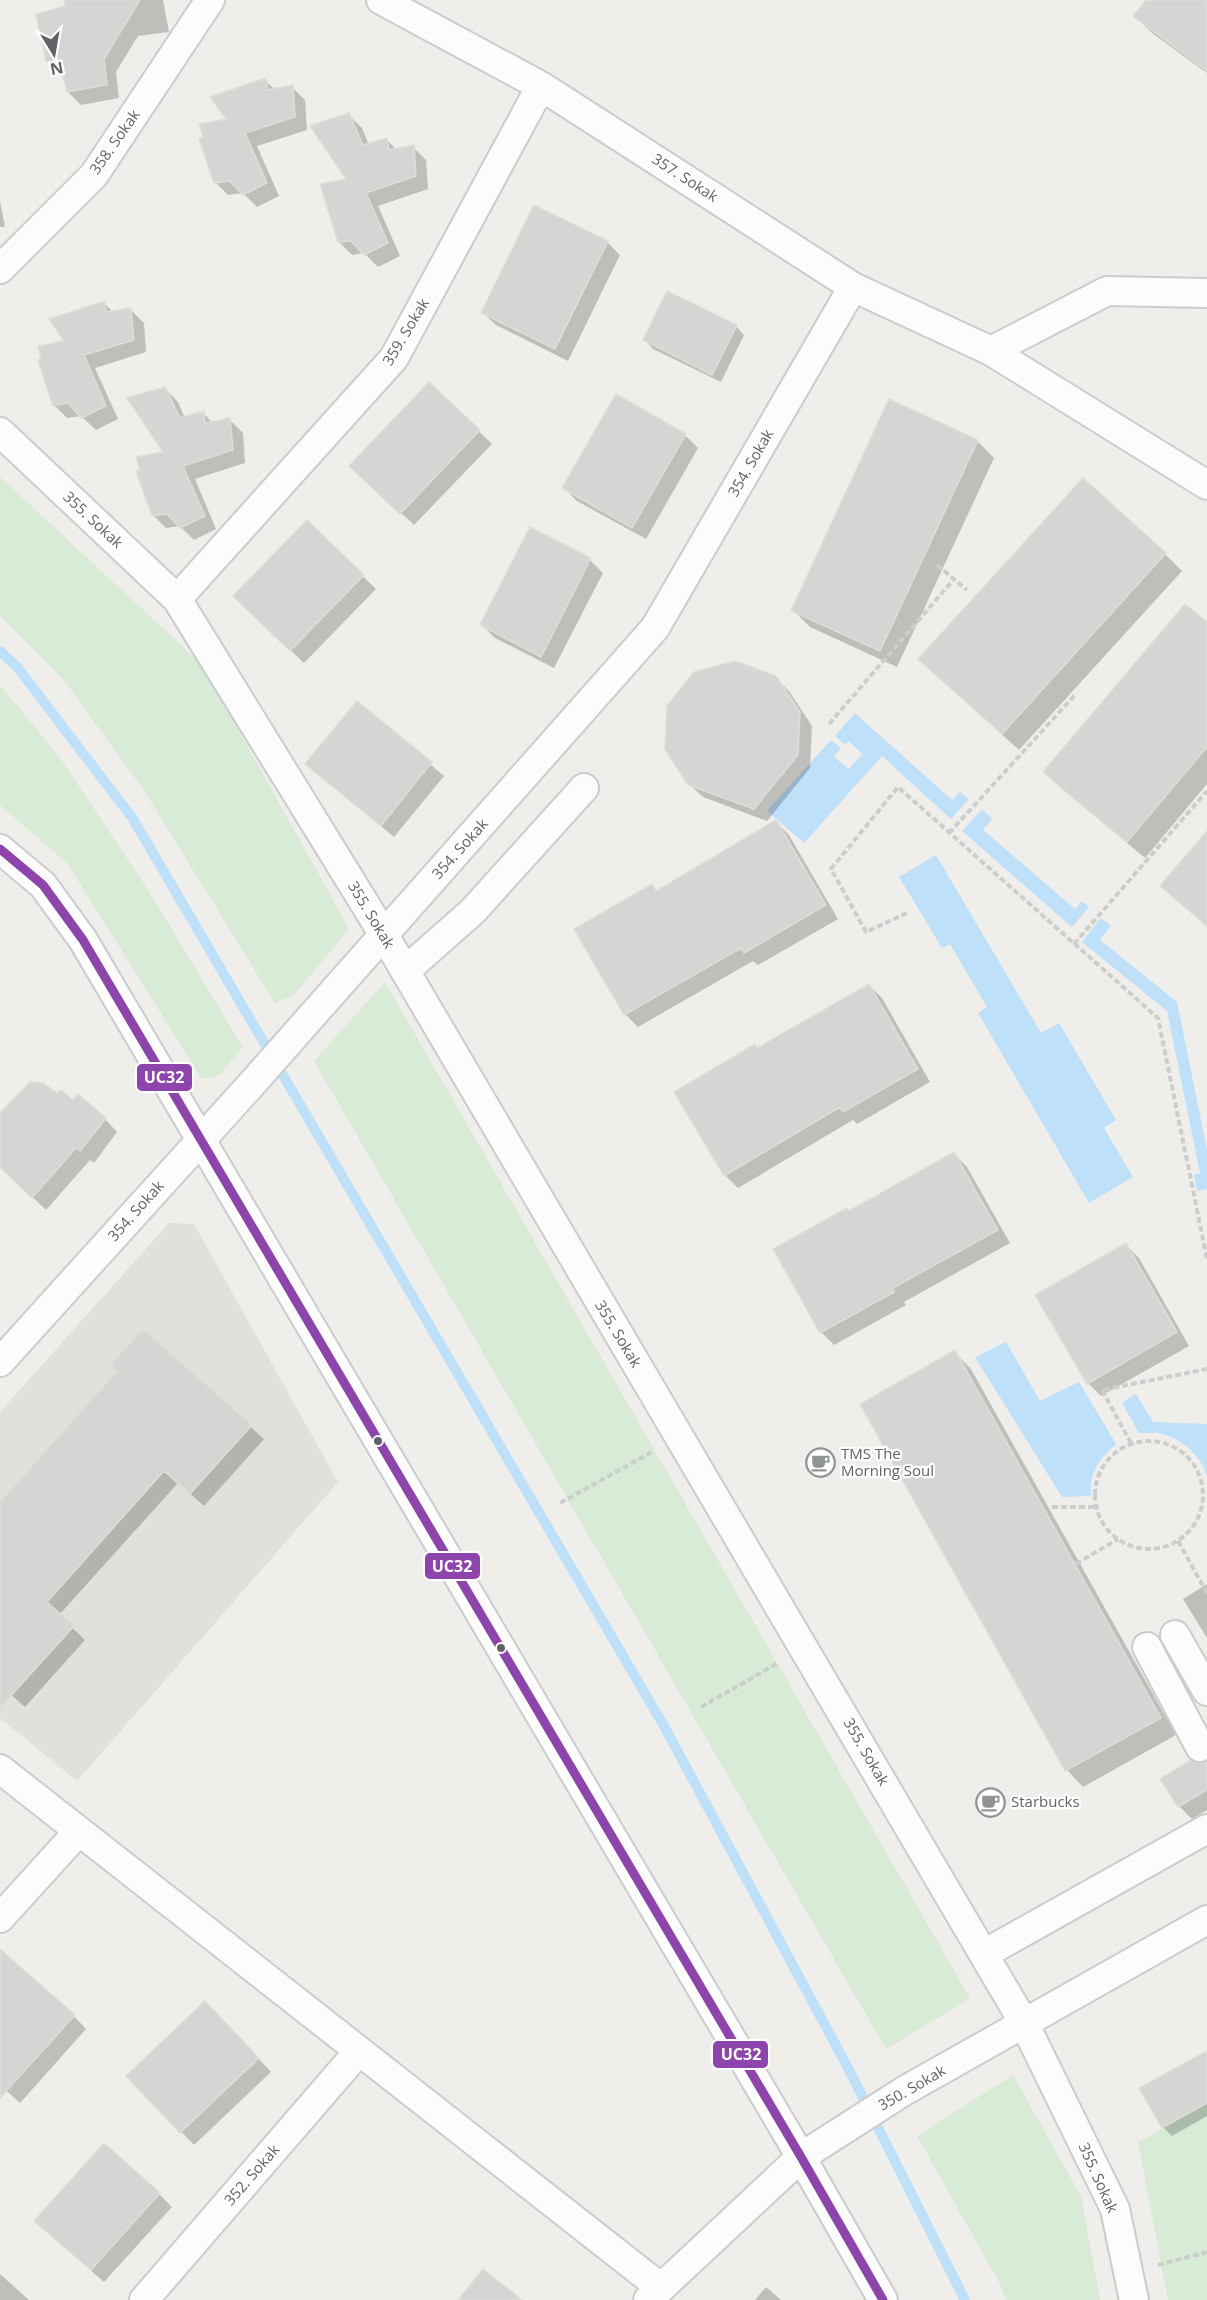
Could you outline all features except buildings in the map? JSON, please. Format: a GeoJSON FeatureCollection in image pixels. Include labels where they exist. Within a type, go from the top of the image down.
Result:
{"type":"FeatureCollection","features":[{"type":"Feature","properties":{"kind":"street","name":"358. Sokak"},"geometry":{"type":"LineString","coordinates":[[0,269],[94,175],[210,0]]}},
{"type":"Feature","properties":{"kind":"street","name":"357. Sokak"},"geometry":{"type":"LineString","coordinates":[[381,0],[541,86],[853,287],[991,351],[1207,485]]}},
{"type":"Feature","properties":{"kind":"street","name":"359. Sokak"},"geometry":{"type":"LineString","coordinates":[[177,599],[393,358],[541,86]]}},
{"type":"Feature","properties":{"kind":"street","name":"354. Sokak"},"geometry":{"type":"LineString","coordinates":[[0,1362],[295,1036],[655,628],[853,287]]}},
{"type":"Feature","properties":{"kind":"street"},"geometry":{"type":"LineString","coordinates":[[991,351],[1107,291],[1207,293]]}},
{"type":"Feature","properties":{"kind":"street","name":"355. Sokak"},"geometry":{"type":"LineString","coordinates":[[0,432],[177,599],[384,934],[1024,2023],[1115,2209],[1132,2287]]}},
{"type":"Feature","properties":{"kind":"street"},"geometry":{"type":"LineString","coordinates":[[405,971],[473,911],[584,788]]}},
{"type":"Feature","properties":{"kind":"street"},"geometry":{"type":"LineString","coordinates":[[0,849],[43,885],[83,940],[801,2157],[883,2300]]}},
{"type":"Feature","properties":{"kind":"street"},"geometry":{"type":"LineString","coordinates":[[1175,1635],[1207,1691]]}},
{"type":"Feature","properties":{"kind":"street"},"geometry":{"type":"LineString","coordinates":[[1147,1647],[1200,1747]]}},
{"type":"Feature","properties":{"kind":"street"},"geometry":{"type":"LineString","coordinates":[[0,1769],[359,2050],[654,2294]]}},
{"type":"Feature","properties":{"kind":"street"},"geometry":{"type":"LineString","coordinates":[[984,1954],[1207,1829]]}},
{"type":"Feature","properties":{"kind":"street"},"geometry":{"type":"LineString","coordinates":[[0,1918],[79,1831]]}},
{"type":"Feature","properties":{"kind":"street","name":"350. Sokak"},"geometry":{"type":"LineString","coordinates":[[654,2294],[801,2157],[904,2091],[1207,1920]]}},
{"type":"Feature","properties":{"kind":"street","name":"352. Sokak"},"geometry":{"type":"LineString","coordinates":[[144,2300],[359,2050]]}},
{"type":"Feature","properties":{"kind":"path"},"geometry":{"type":"LineString","coordinates":[[937,565],[967,590]]}},
{"type":"Feature","properties":{"kind":"path"},"geometry":{"type":"LineString","coordinates":[[829,724],[954,579]]}},
{"type":"Feature","properties":{"kind":"path"},"geometry":{"type":"LineString","coordinates":[[949,833],[1076,695]]}},
{"type":"Feature","properties":{"kind":"path"},"geometry":{"type":"LineString","coordinates":[[907,913],[866,932],[831,869],[898,787],[1158,1018],[1207,1259]]}},
{"type":"Feature","properties":{"kind":"path"},"geometry":{"type":"LineString","coordinates":[[1074,944],[1207,791]]}},
{"type":"Feature","properties":{"kind":"path"},"geometry":{"type":"LineString","coordinates":[[1131,1443],[1102,1390],[1207,1369]]}},
{"type":"Feature","properties":{"kind":"path"},"geometry":{"type":"LineString","coordinates":[[560,1503],[679,1437]]}},
{"type":"Feature","properties":{"kind":"path"},"geometry":{"type":"LineString","coordinates":[[1148,1440],[1164,1442],[1180,1449],[1201,1475],[1204,1494],[1201,1512],[1192,1529],[1178,1541],[1160,1548],[1142,1549],[1123,1543],[1109,1531],[1096,1507],[1094,1497],[1097,1479],[1104,1463],[1116,1451],[1131,1443],[1148,1440]]}},
{"type":"Feature","properties":{"kind":"path"},"geometry":{"type":"LineString","coordinates":[[1052,1507],[1096,1507]]}},
{"type":"Feature","properties":{"kind":"path"},"geometry":{"type":"LineString","coordinates":[[1201,1512],[1207,1512]]}},
{"type":"Feature","properties":{"kind":"path"},"geometry":{"type":"LineString","coordinates":[[1076,1564],[1118,1539]]}},
{"type":"Feature","properties":{"kind":"path"},"geometry":{"type":"LineString","coordinates":[[1178,1541],[1207,1593]]}},
{"type":"Feature","properties":{"kind":"path"},"geometry":{"type":"LineString","coordinates":[[701,1707],[804,1648]]}},
{"type":"Feature","properties":{"kind":"path"},"geometry":{"type":"LineString","coordinates":[[1132,2287],[1207,2252]]}},
{"type":"Feature","properties":{"kind":"shaded area"},"geometry":{"type":"Polygon","coordinates":[[[169,1223],[194,1224],[338,1482],[77,1781],[0,1718],[0,1412],[169,1223]]]}},
{"type":"Feature","properties":{"kind":"green space"},"geometry":{"type":"Polygon","coordinates":[[[0,477],[209,671],[238,729],[349,929],[293,996],[275,1003],[143,789],[66,683],[0,615],[0,477]]]}},
{"type":"Feature","properties":{"kind":"green space"},"geometry":{"type":"Polygon","coordinates":[[[0,685],[58,755],[146,887],[243,1047],[219,1075],[202,1079],[67,863],[0,805],[0,685]]]}},
{"type":"Feature","properties":{"kind":"green space"},"geometry":{"type":"Polygon","coordinates":[[[385,982],[970,1998],[886,2049],[314,1061],[385,982]]]}},
{"type":"Feature","properties":{"kind":"green space"},"geometry":{"type":"Polygon","coordinates":[[[1013,2075],[1081,2196],[1100,2300],[1006,2300],[1000,2284],[917,2136],[1013,2075]]]}},
{"type":"Feature","properties":{"kind":"green space"},"geometry":{"type":"Polygon","coordinates":[[[1207,2104],[1207,2300],[1168,2300],[1138,2142],[1207,2104]]]}},
{"type":"Feature","properties":{"kind":"water"},"geometry":{"type":"Polygon","coordinates":[[[855,713],[952,800],[960,792],[969,799],[951,819],[882,756],[804,843],[767,811],[831,740],[841,748],[834,757],[849,769],[862,754],[849,741],[845,745],[835,736],[855,713]]]}},
{"type":"Feature","properties":{"kind":"water"},"geometry":{"type":"Polygon","coordinates":[[[982,809],[992,819],[983,830],[1075,909],[1082,901],[1089,907],[1072,927],[962,831],[982,809]]]}},
{"type":"Feature","properties":{"kind":"water"},"geometry":{"type":"Polygon","coordinates":[[[936,855],[1041,1033],[1059,1023],[1116,1120],[1104,1128],[1133,1177],[1089,1203],[978,1013],[987,1007],[950,944],[942,948],[899,877],[936,855]]]}},
{"type":"Feature","properties":{"kind":"water"},"geometry":{"type":"Polygon","coordinates":[[[1101,918],[1111,926],[1100,940],[1177,1002],[1207,1150],[1207,1189],[1197,1191],[1194,1175],[1200,1173],[1167,1011],[1082,942],[1101,918]]]}},
{"type":"Feature","properties":{"kind":"water"},"geometry":{"type":"Polygon","coordinates":[[[1006,1342],[1040,1401],[1079,1382],[1116,1444],[1096,1467],[1091,1496],[1062,1497],[975,1357],[1006,1342]]]}},
{"type":"Feature","properties":{"kind":"water"},"geometry":{"type":"Polygon","coordinates":[[[1136,1394],[1153,1422],[1207,1424],[1207,1476],[1196,1456],[1177,1440],[1160,1433],[1139,1433],[1122,1403],[1136,1394]]]}},
{"type":"Feature","properties":{"kind":"waterway"},"geometry":{"type":"LineString","coordinates":[[0,651],[18,668],[133,819],[664,1726],[847,2066],[965,2300]]}},
{"type":"Feature","properties":{"kind":"transit line","name":"UC32"},"geometry":{"type":"LineString","coordinates":[[0,849],[43,885],[83,940],[801,2157],[883,2300]]}},
{"type":"Feature","properties":{"kind":"place","name":"TMS The Morning Soul"},"geometry":{"type":"Point","coordinates":[820,1463]}},
{"type":"Feature","properties":{"kind":"place","name":"Starbucks"},"geometry":{"type":"Point","coordinates":[990,1802]}}]}
